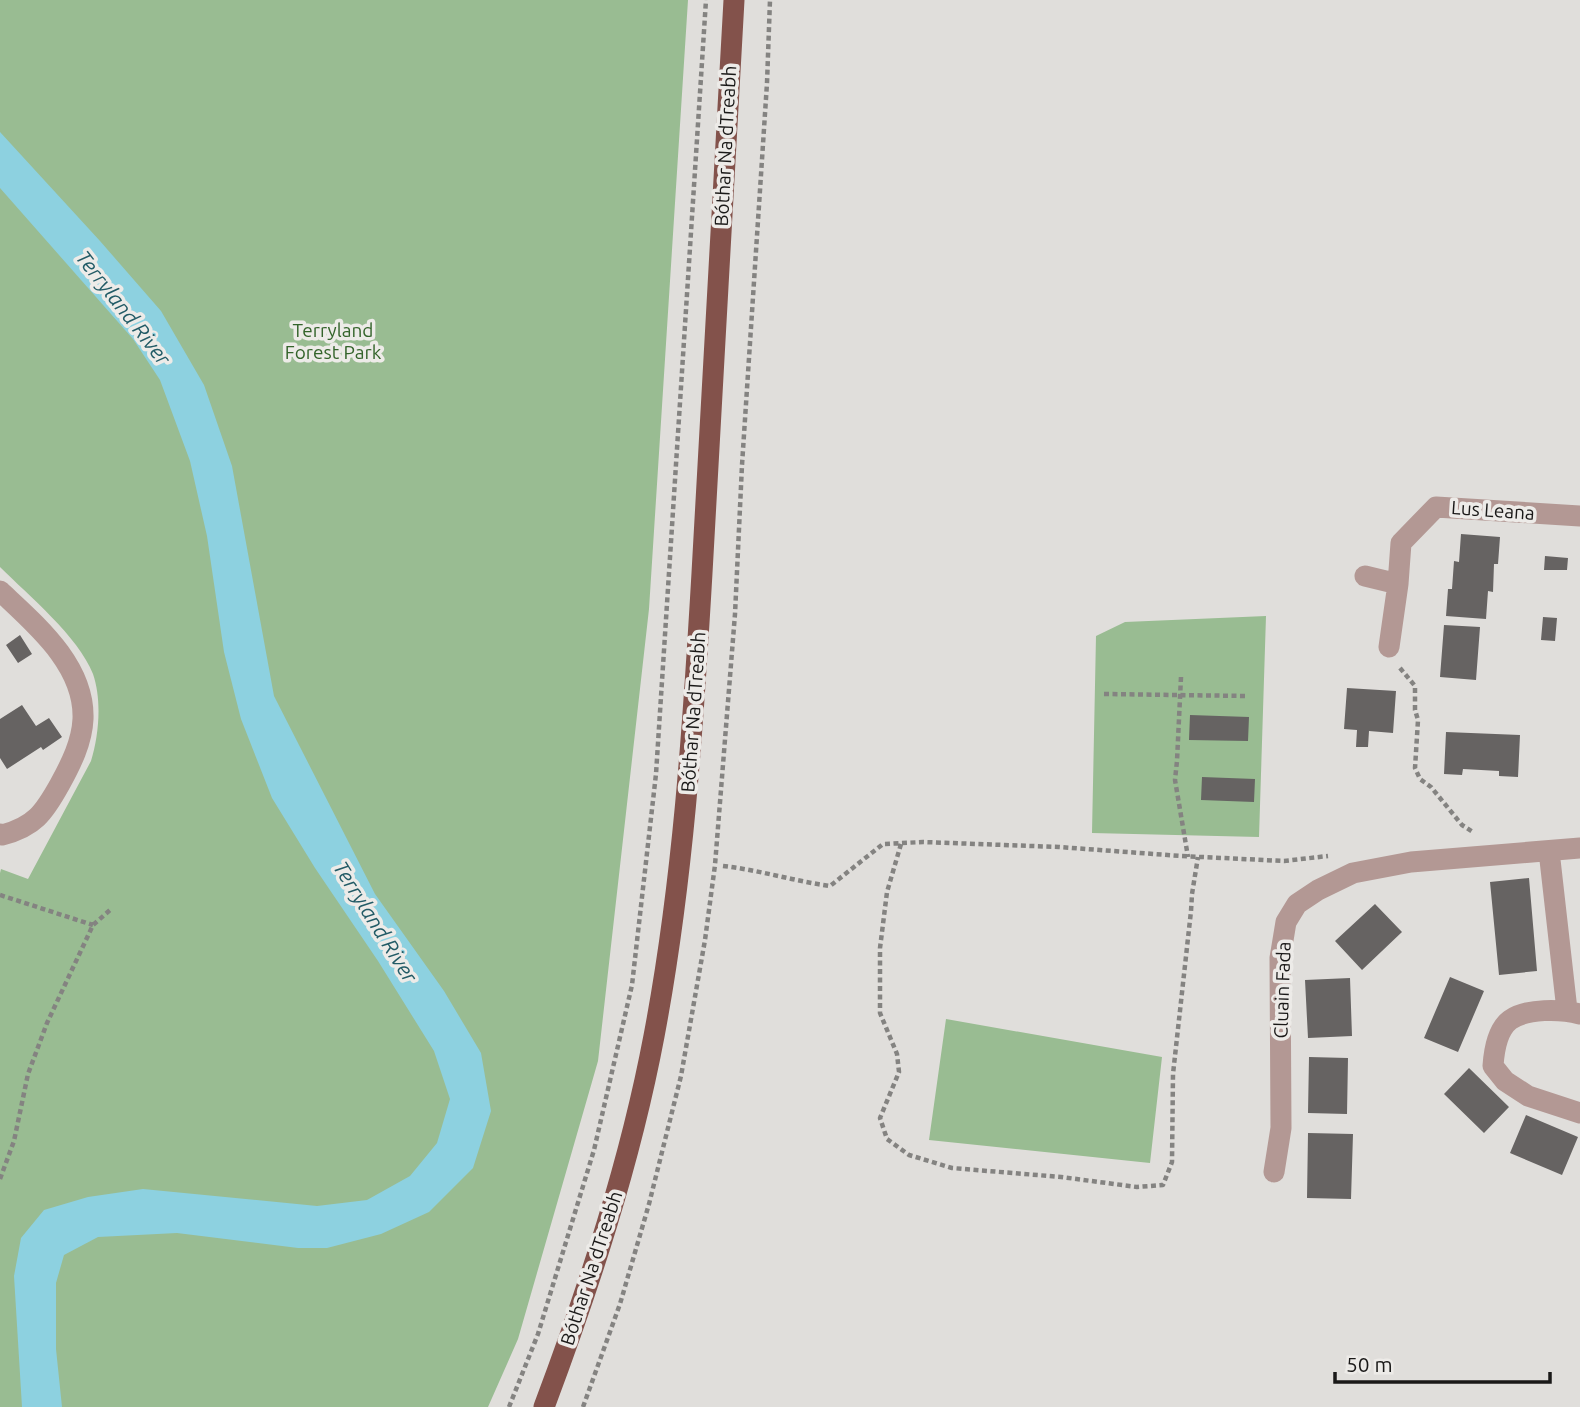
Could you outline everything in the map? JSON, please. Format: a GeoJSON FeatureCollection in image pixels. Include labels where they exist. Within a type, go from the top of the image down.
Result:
{"type":"FeatureCollection","features":[{"type":"Feature","properties":{"kind":"highway","name":"Bóthar Na dTreabh"},"geometry":{"type":"LineString","coordinates":[[544,1407],[583,1296],[627,1154],[653,1039],[669,948],[687,792],[699,624],[734,0]]}},
{"type":"Feature","properties":{"kind":"street","name":"Lus Leana"},"geometry":{"type":"LineString","coordinates":[[1389,647],[1401,543],[1436,506],[1580,516]]}},
{"type":"Feature","properties":{"kind":"street"},"geometry":{"type":"LineString","coordinates":[[1365,576],[1398,583]]}},
{"type":"Feature","properties":{"kind":"street"},"geometry":{"type":"LineString","coordinates":[[0,591],[53,645],[64,660],[77,687],[83,718],[80,739],[70,766],[42,813],[22,829],[1,835]]}},
{"type":"Feature","properties":{"kind":"street","name":"Cluain Fada"},"geometry":{"type":"LineString","coordinates":[[1274,1172],[1281,1128],[1280,958],[1286,922],[1297,904],[1353,873],[1411,862],[1580,848]]}},
{"type":"Feature","properties":{"kind":"street"},"geometry":{"type":"LineString","coordinates":[[1549,851],[1573,1012],[1546,1010],[1510,1021],[1498,1037],[1493,1066],[1505,1081],[1528,1096],[1580,1113]]}},
{"type":"Feature","properties":{"kind":"path"},"geometry":{"type":"LineString","coordinates":[[509,1407],[538,1334],[594,1150],[632,985],[656,774],[706,0]]}},
{"type":"Feature","properties":{"kind":"path"},"geometry":{"type":"LineString","coordinates":[[1389,647],[1396,665],[1415,686],[1415,710],[1418,720],[1415,768],[1420,779],[1462,825],[1489,838],[1487,857]]}},
{"type":"Feature","properties":{"kind":"path"},"geometry":{"type":"LineString","coordinates":[[1181,677],[1175,780],[1188,857]]}},
{"type":"Feature","properties":{"kind":"path"},"geometry":{"type":"LineString","coordinates":[[1104,694],[1247,696]]}},
{"type":"Feature","properties":{"kind":"path"},"geometry":{"type":"LineString","coordinates":[[723,866],[830,886],[883,844],[923,842],[1059,847],[1284,861],[1336,855],[1353,873]]}},
{"type":"Feature","properties":{"kind":"path"},"geometry":{"type":"LineString","coordinates":[[901,844],[887,892],[880,948],[880,1013],[898,1054],[899,1072],[880,1118],[887,1139],[909,1155],[952,1168],[1061,1177],[1137,1187],[1163,1185],[1172,1162],[1174,1062],[1198,857]]}},
{"type":"Feature","properties":{"kind":"path"},"geometry":{"type":"LineString","coordinates":[[0,895],[93,925]]}},
{"type":"Feature","properties":{"kind":"path"},"geometry":{"type":"LineString","coordinates":[[0,1179],[13,1141],[28,1074],[47,1023],[93,925],[110,910]]}},
{"type":"Feature","properties":{"kind":"green space","name":"Terryland Forest Park"},"geometry":{"type":"Polygon","coordinates":[[[0,0],[688,0],[649,609],[598,1061],[518,1339],[488,1407],[0,1407],[0,873],[1,869],[28,879],[91,761],[98,729],[98,706],[93,674],[76,645],[52,617],[0,567],[0,0]]]}},
{"type":"Feature","properties":{"kind":"green space"},"geometry":{"type":"Polygon","coordinates":[[[1266,616],[1259,837],[1092,833],[1096,636],[1125,622],[1266,616]]]}},
{"type":"Feature","properties":{"kind":"green space"},"geometry":{"type":"Polygon","coordinates":[[[946,1019],[1162,1057],[1150,1163],[929,1140],[946,1019]]]}},
{"type":"Feature","properties":{"kind":"water","name":"Terryland River"},"geometry":{"type":"Polygon","coordinates":[[[0,132],[161,311],[204,385],[232,466],[274,696],[375,894],[444,991],[481,1053],[491,1111],[473,1168],[429,1212],[381,1234],[327,1248],[298,1248],[177,1233],[98,1237],[64,1255],[56,1283],[56,1349],[62,1407],[22,1407],[14,1276],[21,1238],[44,1210],[88,1197],[143,1189],[317,1206],[367,1200],[410,1176],[437,1143],[450,1099],[434,1051],[272,798],[241,719],[224,652],[207,536],[190,461],[160,380],[133,339],[0,188],[0,132]]]}},
{"type":"Feature","properties":{"kind":"building"},"geometry":{"type":"Polygon","coordinates":[[[1461,534],[1500,537],[1498,564],[1494,564],[1493,592],[1488,591],[1486,619],[1446,616],[1454,561],[1459,562],[1461,534]]]}},
{"type":"Feature","properties":{"kind":"building"},"geometry":{"type":"Polygon","coordinates":[[[1545,556],[1568,558],[1567,570],[1544,570],[1545,556]]]}},
{"type":"Feature","properties":{"kind":"building"},"geometry":{"type":"Polygon","coordinates":[[[1543,617],[1557,618],[1555,641],[1541,640],[1543,617]]]}},
{"type":"Feature","properties":{"kind":"building"},"geometry":{"type":"Polygon","coordinates":[[[1444,625],[1480,627],[1476,680],[1440,677],[1444,625]]]}},
{"type":"Feature","properties":{"kind":"building"},"geometry":{"type":"Polygon","coordinates":[[[20,635],[32,654],[18,663],[6,645],[20,635]]]}},
{"type":"Feature","properties":{"kind":"building"},"geometry":{"type":"Polygon","coordinates":[[[1347,688],[1396,691],[1393,733],[1369,731],[1368,747],[1356,747],[1357,730],[1344,729],[1347,688]]]}},
{"type":"Feature","properties":{"kind":"building"},"geometry":{"type":"Polygon","coordinates":[[[22,705],[36,726],[49,718],[62,737],[7,769],[0,758],[0,719],[22,705]]]}},
{"type":"Feature","properties":{"kind":"building"},"geometry":{"type":"Polygon","coordinates":[[[1190,715],[1249,717],[1248,741],[1189,740],[1190,715]]]}},
{"type":"Feature","properties":{"kind":"building"},"geometry":{"type":"Polygon","coordinates":[[[1446,732],[1520,735],[1518,777],[1499,776],[1499,771],[1463,769],[1462,775],[1444,774],[1446,732]]]}},
{"type":"Feature","properties":{"kind":"building"},"geometry":{"type":"Polygon","coordinates":[[[1202,777],[1255,779],[1254,802],[1201,800],[1202,777]]]}},
{"type":"Feature","properties":{"kind":"building"},"geometry":{"type":"Polygon","coordinates":[[[1529,878],[1537,971],[1499,975],[1490,882],[1529,878]]]}},
{"type":"Feature","properties":{"kind":"building"},"geometry":{"type":"Polygon","coordinates":[[[1375,904],[1402,932],[1362,970],[1335,941],[1375,904]]]}},
{"type":"Feature","properties":{"kind":"building"},"geometry":{"type":"Polygon","coordinates":[[[1450,977],[1484,991],[1458,1052],[1424,1038],[1450,977]]]}},
{"type":"Feature","properties":{"kind":"building"},"geometry":{"type":"Polygon","coordinates":[[[1350,978],[1352,1036],[1308,1038],[1305,980],[1350,978]]]}},
{"type":"Feature","properties":{"kind":"building"},"geometry":{"type":"Polygon","coordinates":[[[1309,1057],[1348,1058],[1347,1114],[1308,1113],[1309,1057]]]}},
{"type":"Feature","properties":{"kind":"building"},"geometry":{"type":"Polygon","coordinates":[[[1469,1068],[1509,1107],[1484,1133],[1444,1094],[1469,1068]]]}},
{"type":"Feature","properties":{"kind":"building"},"geometry":{"type":"Polygon","coordinates":[[[1526,1115],[1578,1137],[1562,1175],[1510,1153],[1526,1115]]]}},
{"type":"Feature","properties":{"kind":"building"},"geometry":{"type":"Polygon","coordinates":[[[1308,1133],[1353,1134],[1351,1199],[1307,1198],[1308,1133]]]}}]}
